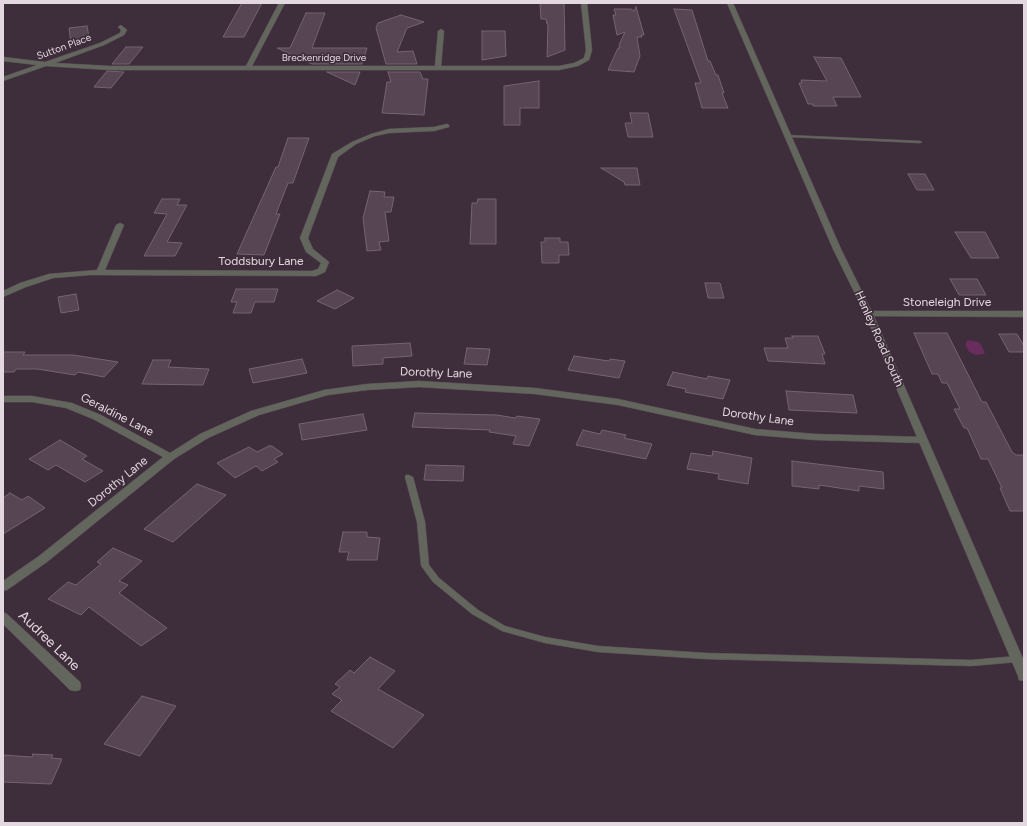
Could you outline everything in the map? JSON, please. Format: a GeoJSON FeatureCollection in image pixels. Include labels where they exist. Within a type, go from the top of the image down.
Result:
{"type":"FeatureCollection","features":[{"type":"Feature","properties":{"kind":"street"},"geometry":{"type":"LineString","coordinates":[[248,68],[282,3]]}},
{"type":"Feature","properties":{"kind":"street","name":"Breckenridge Drive"},"geometry":{"type":"LineString","coordinates":[[3,59],[46,64],[110,68],[549,69],[568,66],[587,59],[589,50],[584,3]]}},
{"type":"Feature","properties":{"kind":"street","name":"Henley Road South"},"geometry":{"type":"LineString","coordinates":[[730,3],[838,249],[870,314],[923,440],[1020,659],[1024,676]]}},
{"type":"Feature","properties":{"kind":"street","name":"Sutton Place"},"geometry":{"type":"LineString","coordinates":[[3,79],[113,39],[122,34],[124,30],[121,27]]}},
{"type":"Feature","properties":{"kind":"street"},"geometry":{"type":"LineString","coordinates":[[438,68],[441,31]]}},
{"type":"Feature","properties":{"kind":"street","name":"Toddsbury Lane"},"geometry":{"type":"LineString","coordinates":[[3,294],[23,285],[52,276],[100,272],[313,274],[322,270],[325,262],[309,250],[304,238],[335,156],[354,143],[373,135],[389,131],[447,126]]}},
{"type":"Feature","properties":{"kind":"street"},"geometry":{"type":"LineString","coordinates":[[100,272],[120,225]]}},
{"type":"Feature","properties":{"kind":"street","name":"Stoneleigh Drive"},"geometry":{"type":"LineString","coordinates":[[870,314],[1024,314]]}},
{"type":"Feature","properties":{"kind":"street","name":"Dorothy Lane"},"geometry":{"type":"LineString","coordinates":[[3,587],[43,559],[170,457],[204,436],[236,421],[286,403],[327,392],[367,387],[420,384],[535,391],[594,398],[761,432],[814,437],[923,440]]}},
{"type":"Feature","properties":{"kind":"street","name":"Geraldine Lane"},"geometry":{"type":"LineString","coordinates":[[3,400],[32,399],[68,405],[97,417],[170,457]]}},
{"type":"Feature","properties":{"kind":"street","name":"Audree Lane"},"geometry":{"type":"LineString","coordinates":[[3,618],[75,686]]}},
{"type":"Feature","properties":{"kind":"lane"},"geometry":{"type":"LineString","coordinates":[[788,136],[920,142]]}},
{"type":"Feature","properties":{"kind":"lane"},"geometry":{"type":"LineString","coordinates":[[409,477],[421,522],[425,565],[436,580],[475,612],[502,628],[544,640],[598,649],[706,656],[971,663],[1020,659]]}},
{"type":"Feature","properties":{"kind":"shaded area"},"geometry":{"type":"Polygon","coordinates":[[[968,340],[979,342],[985,352],[984,354],[976,355],[969,352],[965,344],[968,340]]]}},
{"type":"Feature","properties":{"kind":"building"},"geometry":{"type":"Polygon","coordinates":[[[242,3],[262,3],[244,37],[223,37],[242,3]]]}},
{"type":"Feature","properties":{"kind":"building"},"geometry":{"type":"Polygon","coordinates":[[[540,3],[564,3],[565,50],[547,57],[548,24],[546,19],[541,19],[540,3]]]}},
{"type":"Feature","properties":{"kind":"building"},"geometry":{"type":"Polygon","coordinates":[[[636,7],[644,35],[641,35],[642,37],[637,37],[640,56],[634,72],[608,70],[618,48],[620,48],[619,45],[625,32],[617,35],[613,15],[616,15],[614,9],[631,9],[634,11],[636,7]]]}},
{"type":"Feature","properties":{"kind":"building"},"geometry":{"type":"Polygon","coordinates":[[[674,9],[692,10],[708,61],[710,61],[716,75],[718,75],[724,93],[722,93],[728,108],[702,108],[695,83],[701,83],[674,9]]]}},
{"type":"Feature","properties":{"kind":"building"},"geometry":{"type":"Polygon","coordinates":[[[306,13],[325,13],[312,48],[367,48],[362,64],[312,64],[277,48],[290,48],[306,13]]]}},
{"type":"Feature","properties":{"kind":"building"},"geometry":{"type":"Polygon","coordinates":[[[401,15],[424,22],[407,28],[397,52],[413,51],[417,64],[386,64],[376,28],[378,23],[401,15]]]}},
{"type":"Feature","properties":{"kind":"building"},"geometry":{"type":"Polygon","coordinates":[[[87,26],[89,37],[71,44],[69,28],[87,26]]]}},
{"type":"Feature","properties":{"kind":"building"},"geometry":{"type":"Polygon","coordinates":[[[482,31],[505,31],[506,56],[482,60],[482,31]]]}},
{"type":"Feature","properties":{"kind":"building"},"geometry":{"type":"Polygon","coordinates":[[[126,47],[143,47],[129,64],[112,64],[126,47]]]}},
{"type":"Feature","properties":{"kind":"building"},"geometry":{"type":"Polygon","coordinates":[[[814,57],[841,58],[861,97],[833,97],[837,106],[813,106],[813,104],[808,104],[799,83],[802,83],[801,80],[827,81],[814,57]]]}},
{"type":"Feature","properties":{"kind":"building"},"geometry":{"type":"Polygon","coordinates":[[[107,71],[124,72],[111,88],[94,87],[107,71]]]}},
{"type":"Feature","properties":{"kind":"building"},"geometry":{"type":"Polygon","coordinates":[[[327,72],[360,72],[355,85],[327,72]]]}},
{"type":"Feature","properties":{"kind":"building"},"geometry":{"type":"Polygon","coordinates":[[[388,72],[420,72],[423,79],[428,79],[424,115],[382,113],[387,82],[391,82],[388,72]]]}},
{"type":"Feature","properties":{"kind":"building"},"geometry":{"type":"Polygon","coordinates":[[[539,81],[539,108],[520,108],[520,125],[504,125],[504,86],[539,81]]]}},
{"type":"Feature","properties":{"kind":"building"},"geometry":{"type":"Polygon","coordinates":[[[630,113],[648,113],[653,137],[628,137],[625,123],[632,123],[630,113]]]}},
{"type":"Feature","properties":{"kind":"building"},"geometry":{"type":"Polygon","coordinates":[[[288,138],[309,138],[293,183],[288,183],[276,214],[280,214],[264,255],[237,254],[276,167],[278,167],[288,138]]]}},
{"type":"Feature","properties":{"kind":"building"},"geometry":{"type":"Polygon","coordinates":[[[601,168],[637,168],[640,185],[625,185],[624,182],[601,168]]]}},
{"type":"Feature","properties":{"kind":"building"},"geometry":{"type":"Polygon","coordinates":[[[908,174],[925,174],[934,190],[917,190],[908,174]]]}},
{"type":"Feature","properties":{"kind":"building"},"geometry":{"type":"Polygon","coordinates":[[[370,191],[385,192],[384,197],[394,197],[391,212],[385,212],[389,241],[379,242],[381,250],[367,251],[363,218],[370,191]]]}},
{"type":"Feature","properties":{"kind":"building"},"geometry":{"type":"Polygon","coordinates":[[[162,199],[180,199],[177,205],[187,205],[167,242],[182,243],[175,256],[144,256],[167,214],[154,213],[162,199]]]}},
{"type":"Feature","properties":{"kind":"building"},"geometry":{"type":"Polygon","coordinates":[[[478,199],[496,199],[496,244],[470,244],[472,203],[477,203],[478,199]]]}},
{"type":"Feature","properties":{"kind":"building"},"geometry":{"type":"Polygon","coordinates":[[[955,232],[985,232],[999,258],[971,258],[955,232]]]}},
{"type":"Feature","properties":{"kind":"building"},"geometry":{"type":"Polygon","coordinates":[[[545,238],[560,238],[560,242],[568,242],[569,255],[559,255],[559,263],[542,263],[541,242],[545,242],[545,238]]]}},
{"type":"Feature","properties":{"kind":"building"},"geometry":{"type":"Polygon","coordinates":[[[950,279],[977,279],[986,295],[959,295],[950,279]]]}},
{"type":"Feature","properties":{"kind":"building"},"geometry":{"type":"Polygon","coordinates":[[[705,283],[720,283],[724,298],[708,298],[705,283]]]}},
{"type":"Feature","properties":{"kind":"building"},"geometry":{"type":"Polygon","coordinates":[[[236,289],[278,289],[274,302],[255,302],[251,313],[233,313],[237,302],[231,302],[236,289]]]}},
{"type":"Feature","properties":{"kind":"building"},"geometry":{"type":"Polygon","coordinates":[[[337,290],[354,298],[335,309],[317,301],[337,290]]]}},
{"type":"Feature","properties":{"kind":"building"},"geometry":{"type":"Polygon","coordinates":[[[76,294],[79,310],[61,313],[58,297],[76,294]]]}},
{"type":"Feature","properties":{"kind":"building"},"geometry":{"type":"Polygon","coordinates":[[[914,333],[947,333],[982,402],[986,402],[1012,452],[1016,455],[1024,455],[1024,511],[1010,511],[1000,488],[1002,488],[988,459],[981,459],[967,428],[964,428],[954,409],[960,409],[947,383],[942,383],[938,374],[932,374],[914,333]]]}},
{"type":"Feature","properties":{"kind":"building"},"geometry":{"type":"Polygon","coordinates":[[[999,334],[1017,334],[1024,346],[1024,352],[1009,352],[999,334]]]}},
{"type":"Feature","properties":{"kind":"building"},"geometry":{"type":"Polygon","coordinates":[[[792,336],[818,336],[825,354],[822,354],[825,364],[768,361],[764,348],[788,348],[785,338],[793,338],[792,336]]]}},
{"type":"Feature","properties":{"kind":"building"},"geometry":{"type":"Polygon","coordinates":[[[410,343],[412,356],[383,358],[383,364],[353,366],[352,346],[410,343]]]}},
{"type":"Feature","properties":{"kind":"building"},"geometry":{"type":"Polygon","coordinates":[[[467,348],[490,349],[487,365],[464,364],[467,348]]]}},
{"type":"Feature","properties":{"kind":"building"},"geometry":{"type":"Polygon","coordinates":[[[3,352],[25,352],[23,355],[73,355],[118,362],[104,377],[78,372],[75,375],[37,369],[16,369],[14,372],[3,372],[3,352]]]}},
{"type":"Feature","properties":{"kind":"building"},"geometry":{"type":"Polygon","coordinates":[[[574,356],[609,361],[610,359],[625,361],[619,378],[568,370],[574,356]]]}},
{"type":"Feature","properties":{"kind":"building"},"geometry":{"type":"Polygon","coordinates":[[[302,359],[307,373],[253,383],[249,369],[302,359]]]}},
{"type":"Feature","properties":{"kind":"building"},"geometry":{"type":"Polygon","coordinates":[[[153,360],[171,360],[168,367],[209,369],[203,385],[142,384],[153,360]]]}},
{"type":"Feature","properties":{"kind":"building"},"geometry":{"type":"Polygon","coordinates":[[[673,372],[707,379],[708,376],[730,380],[723,399],[685,392],[686,389],[667,385],[673,372]]]}},
{"type":"Feature","properties":{"kind":"building"},"geometry":{"type":"Polygon","coordinates":[[[786,391],[853,395],[857,413],[789,410],[786,391]]]}},
{"type":"Feature","properties":{"kind":"building"},"geometry":{"type":"Polygon","coordinates":[[[415,413],[497,415],[515,418],[517,416],[540,419],[529,446],[513,444],[516,436],[489,432],[490,430],[412,427],[415,413]]]}},
{"type":"Feature","properties":{"kind":"building"},"geometry":{"type":"Polygon","coordinates":[[[363,414],[367,430],[302,440],[299,424],[363,414]]]}},
{"type":"Feature","properties":{"kind":"building"},"geometry":{"type":"Polygon","coordinates":[[[583,430],[600,434],[602,430],[626,435],[624,438],[652,444],[646,459],[576,445],[583,430]]]}},
{"type":"Feature","properties":{"kind":"building"},"geometry":{"type":"Polygon","coordinates":[[[60,440],[87,456],[82,459],[103,471],[85,482],[56,465],[48,470],[29,459],[60,440]]]}},
{"type":"Feature","properties":{"kind":"building"},"geometry":{"type":"Polygon","coordinates":[[[272,446],[283,454],[274,459],[278,462],[262,471],[256,466],[235,478],[217,463],[249,447],[257,452],[272,446]]]}},
{"type":"Feature","properties":{"kind":"building"},"geometry":{"type":"Polygon","coordinates":[[[713,451],[752,458],[748,484],[718,479],[719,474],[687,469],[691,453],[712,456],[713,451]]]}},
{"type":"Feature","properties":{"kind":"building"},"geometry":{"type":"Polygon","coordinates":[[[792,461],[883,472],[884,489],[859,486],[859,491],[819,485],[819,489],[792,486],[792,461]]]}},
{"type":"Feature","properties":{"kind":"building"},"geometry":{"type":"Polygon","coordinates":[[[426,465],[464,466],[463,481],[424,480],[426,465]]]}},
{"type":"Feature","properties":{"kind":"building"},"geometry":{"type":"Polygon","coordinates":[[[197,484],[226,495],[173,542],[144,529],[197,484]]]}},
{"type":"Feature","properties":{"kind":"building"},"geometry":{"type":"Polygon","coordinates":[[[10,493],[22,500],[28,496],[45,508],[3,534],[3,498],[10,493]]]}},
{"type":"Feature","properties":{"kind":"building"},"geometry":{"type":"Polygon","coordinates":[[[343,532],[367,532],[367,537],[380,538],[377,560],[347,560],[349,552],[339,552],[343,532]]]}},
{"type":"Feature","properties":{"kind":"building"},"geometry":{"type":"Polygon","coordinates":[[[113,548],[142,561],[119,581],[128,585],[119,593],[167,628],[141,646],[89,607],[81,615],[48,599],[68,582],[76,585],[101,564],[97,562],[113,548]]]}},
{"type":"Feature","properties":{"kind":"building"},"geometry":{"type":"Polygon","coordinates":[[[370,657],[395,671],[378,689],[424,715],[393,748],[331,711],[342,700],[332,694],[340,687],[335,684],[350,670],[354,673],[370,657]]]}},
{"type":"Feature","properties":{"kind":"building"},"geometry":{"type":"Polygon","coordinates":[[[142,696],[176,706],[140,756],[104,744],[142,696]]]}},
{"type":"Feature","properties":{"kind":"building"},"geometry":{"type":"Polygon","coordinates":[[[33,754],[53,755],[51,758],[62,759],[51,784],[3,782],[3,755],[32,757],[33,754]]]}}]}
